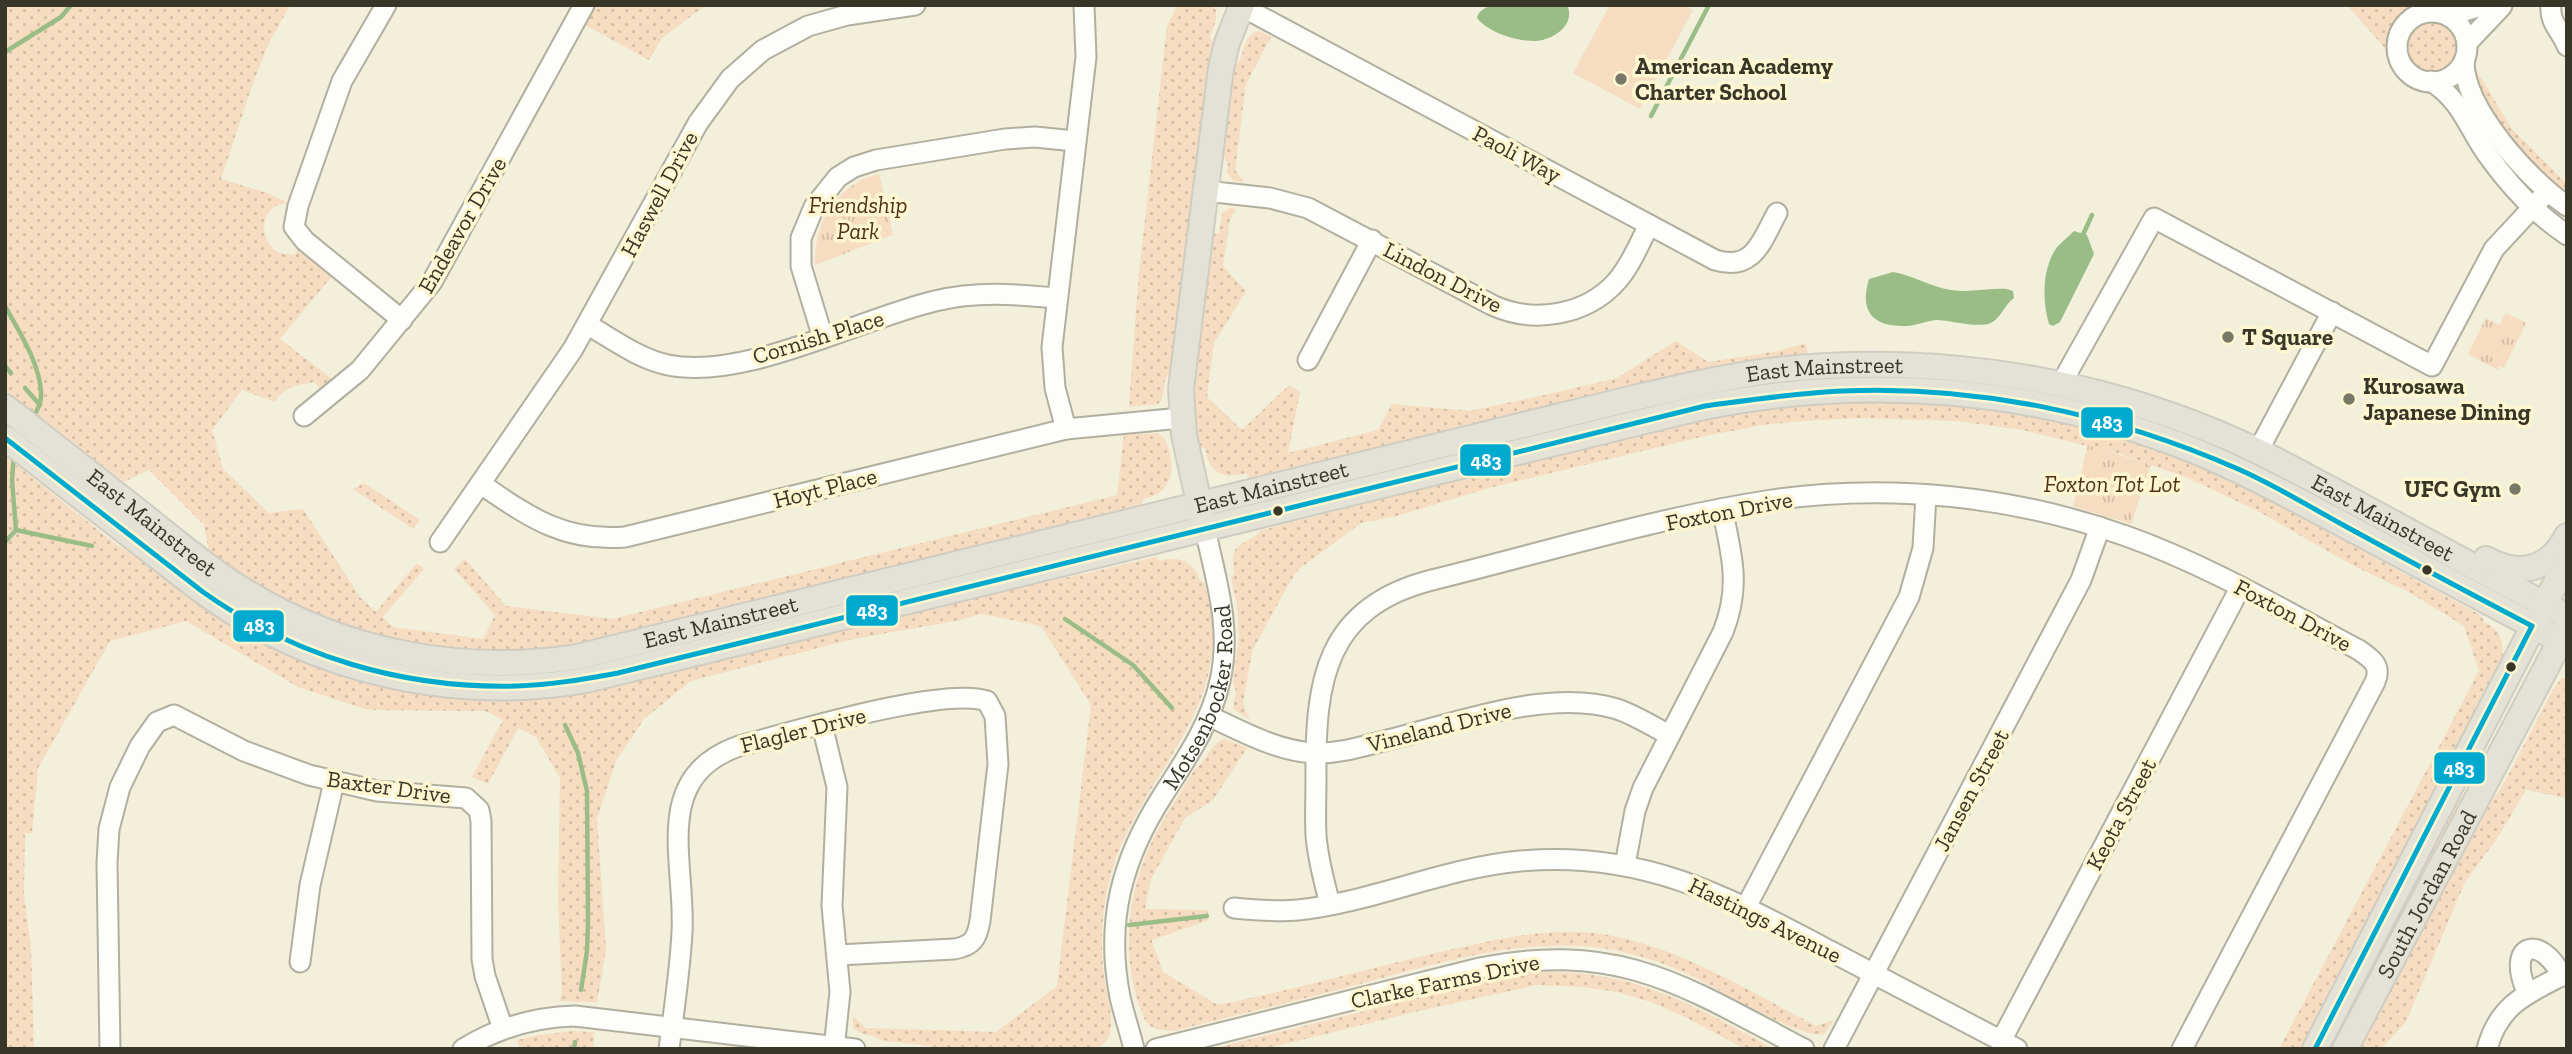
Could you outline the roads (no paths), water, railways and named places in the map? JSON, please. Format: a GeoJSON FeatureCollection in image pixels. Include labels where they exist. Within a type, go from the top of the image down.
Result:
{"type":"FeatureCollection","features":[{"type":"Feature","properties":{"kind":"main road","name":"Motsenbocker Road"},"geometry":{"type":"LineString","coordinates":[[1202,517],[1181,418],[1183,372],[1224,53],[1241,6]]}},
{"type":"Feature","properties":{"kind":"main road","name":"East Mainstreet"},"geometry":{"type":"LineString","coordinates":[[5,438],[218,602],[248,621],[294,644],[342,662],[407,680],[490,688],[560,684],[618,673],[1638,397],[1767,371],[1853,366],[1922,366],[1999,373],[2061,384],[2169,414],[2258,451],[2422,538],[2538,615],[2565,638]]}},
{"type":"Feature","properties":{"kind":"main road"},"geometry":{"type":"LineString","coordinates":[[1934,391],[1949,382],[1957,381],[2051,394],[2061,384]]}},
{"type":"Feature","properties":{"kind":"main road","name":"East Mainstreet"},"geometry":{"type":"LineString","coordinates":[[5,407],[226,580],[266,604],[313,626],[384,651],[438,660],[501,663],[560,659],[613,649],[1705,406],[1813,391],[1869,389],[1934,391],[2012,400],[2077,412],[2124,426],[2241,471],[2538,615],[2567,616]]}},
{"type":"Feature","properties":{"kind":"main road"},"geometry":{"type":"LineString","coordinates":[[2422,538],[2455,543],[2504,569],[2517,570],[2540,565],[2551,558],[2567,536]]}},
{"type":"Feature","properties":{"kind":"main road","name":"South Jordan Road"},"geometry":{"type":"LineString","coordinates":[[2315,1049],[2567,561]]}},
{"type":"Feature","properties":{"kind":"main road","name":"South Jordan Road"},"geometry":{"type":"LineString","coordinates":[[2345,1049],[2565,638]]}},
{"type":"Feature","properties":{"kind":"street"},"geometry":{"type":"LineString","coordinates":[[386,5],[342,81],[298,206],[295,227],[305,241],[402,320]]}},
{"type":"Feature","properties":{"kind":"street","name":"Endeavor Drive"},"geometry":{"type":"LineString","coordinates":[[304,416],[360,370],[440,270],[584,5]]}},
{"type":"Feature","properties":{"kind":"street","name":"Haswell Drive"},"geometry":{"type":"LineString","coordinates":[[440,542],[588,325],[698,123],[721,89],[741,67],[763,50],[808,26],[847,15],[915,5]]}},
{"type":"Feature","properties":{"kind":"street"},"geometry":{"type":"LineString","coordinates":[[1066,429],[1055,388],[1052,358],[1056,298],[1086,57],[1084,5]]}},
{"type":"Feature","properties":{"kind":"street"},"geometry":{"type":"LineString","coordinates":[[2448,16],[2486,5]]}},
{"type":"Feature","properties":{"kind":"street"},"geometry":{"type":"LineString","coordinates":[[2431,82],[2451,76],[2502,5]]}},
{"type":"Feature","properties":{"kind":"street"},"geometry":{"type":"LineString","coordinates":[[2551,5],[2553,24],[2566,32]]}},
{"type":"Feature","properties":{"kind":"street"},"geometry":{"type":"LineString","coordinates":[[2561,5],[2566,32]]}},
{"type":"Feature","properties":{"kind":"street","name":"Paoli Way"},"geometry":{"type":"LineString","coordinates":[[1241,6],[1738,271],[1756,252],[1777,213]]}},
{"type":"Feature","properties":{"kind":"street"},"geometry":{"type":"LineString","coordinates":[[2567,206],[2547,192],[2523,168],[2498,137],[2470,91],[2465,75],[2466,52],[2461,27],[2448,16],[2434,12],[2419,15],[2406,23],[2399,36],[2398,51],[2403,65],[2415,77],[2431,82],[2456,101],[2491,159],[2533,207],[2567,235]]}},
{"type":"Feature","properties":{"kind":"street"},"geometry":{"type":"LineString","coordinates":[[823,338],[803,271],[801,238],[814,206],[838,177],[854,167],[876,160],[1005,139],[1035,137],[1075,141]]}},
{"type":"Feature","properties":{"kind":"street","name":"Lindon Drive"},"geometry":{"type":"LineString","coordinates":[[1205,191],[1270,198],[1321,214],[1371,240],[1488,313],[1542,316],[1564,312],[1587,303],[1607,291],[1622,274],[1649,225]]}},
{"type":"Feature","properties":{"kind":"street"},"geometry":{"type":"LineString","coordinates":[[2061,384],[2154,218],[2431,366],[2491,255],[2547,192]]}},
{"type":"Feature","properties":{"kind":"street"},"geometry":{"type":"LineString","coordinates":[[1308,360],[1371,240]]}},
{"type":"Feature","properties":{"kind":"street","name":"Cornish Place"},"geometry":{"type":"LineString","coordinates":[[588,325],[646,358],[683,367],[722,366],[823,338],[919,305],[955,296],[998,293],[1056,298]]}},
{"type":"Feature","properties":{"kind":"street"},"geometry":{"type":"LineString","coordinates":[[2258,451],[2332,312]]}},
{"type":"Feature","properties":{"kind":"street","name":"Hoyt Place"},"geometry":{"type":"LineString","coordinates":[[481,484],[528,516],[561,531],[598,538],[625,537],[1066,429],[1181,418]]}},
{"type":"Feature","properties":{"kind":"street","name":"Foxton Drive"},"geometry":{"type":"LineString","coordinates":[[1330,904],[1316,834],[1319,694],[1328,662],[1350,627],[1385,597],[1414,585],[1722,509],[1774,500],[1820,495],[1926,495],[2008,505],[2100,527],[2173,554],[2359,650],[2378,667],[2375,682],[2182,1049]]}},
{"type":"Feature","properties":{"kind":"street"},"geometry":{"type":"LineString","coordinates":[[1746,907],[1909,597],[1923,548],[1926,495]]}},
{"type":"Feature","properties":{"kind":"street"},"geometry":{"type":"LineString","coordinates":[[1625,865],[1638,800],[1731,611],[1734,569],[1722,509]]}},
{"type":"Feature","properties":{"kind":"street","name":"Motsenbocker Road"},"geometry":{"type":"LineString","coordinates":[[1134,1049],[1120,998],[1116,970],[1114,941],[1118,899],[1128,862],[1141,832],[1195,744],[1209,716],[1220,680],[1225,637],[1223,606],[1202,517]]}},
{"type":"Feature","properties":{"kind":"street","name":"Jansen Street"},"geometry":{"type":"LineString","coordinates":[[1834,1049],[2081,580],[2100,527]]}},
{"type":"Feature","properties":{"kind":"street","name":"Keota Street"},"geometry":{"type":"LineString","coordinates":[[2009,1045],[2240,588]]}},
{"type":"Feature","properties":{"kind":"street","name":"Flagler Drive"},"geometry":{"type":"LineString","coordinates":[[669,1049],[682,931],[677,819],[688,787],[707,763],[730,749],[907,705],[958,698],[987,701],[995,716],[998,764],[976,939],[970,945],[954,949],[838,955]]}},
{"type":"Feature","properties":{"kind":"street","name":"Vineland Drive"},"geometry":{"type":"LineString","coordinates":[[1209,716],[1267,742],[1293,750],[1316,753],[1350,750],[1518,707],[1550,702],[1577,702],[1617,709],[1669,735]]}},
{"type":"Feature","properties":{"kind":"street","name":"Baxter Drive"},"geometry":{"type":"LineString","coordinates":[[110,1049],[107,863],[109,829],[120,787],[134,757],[151,728],[168,716],[181,718],[265,760],[334,782],[394,793],[460,797],[474,803],[479,810],[482,833],[481,950],[485,976],[503,1029]]}},
{"type":"Feature","properties":{"kind":"street"},"geometry":{"type":"LineString","coordinates":[[822,725],[837,787],[832,906],[840,992],[834,1048]]}},
{"type":"Feature","properties":{"kind":"street"},"geometry":{"type":"LineString","coordinates":[[300,962],[310,885],[334,782]]}},
{"type":"Feature","properties":{"kind":"street","name":"Hastings Avenue"},"geometry":{"type":"LineString","coordinates":[[1234,908],[1286,911],[1330,904],[1455,872],[1504,863],[1559,859],[1625,865],[1685,880],[1746,907],[2009,1045]]}},
{"type":"Feature","properties":{"kind":"street"},"geometry":{"type":"LineString","coordinates":[[2487,1049],[2500,1019],[2528,992],[2564,975],[2555,962],[2543,952],[2532,948],[2521,956],[2520,964],[2528,992]]}},
{"type":"Feature","properties":{"kind":"street","name":"Clarke Farms Drive"},"geometry":{"type":"LineString","coordinates":[[1156,1049],[1480,968],[1563,958],[1614,964],[1658,976],[1804,1049]]}},
{"type":"Feature","properties":{"kind":"street"},"geometry":{"type":"LineString","coordinates":[[463,1049],[503,1029],[533,1020],[564,1016],[600,1017],[855,1049]]}},
{"type":"Feature","properties":{"kind":"waterway"},"geometry":{"type":"LineString","coordinates":[[5,52],[61,17],[71,5]]}},
{"type":"Feature","properties":{"kind":"waterway"},"geometry":{"type":"LineString","coordinates":[[1651,116],[1709,5]]}},
{"type":"Feature","properties":{"kind":"waterway"},"geometry":{"type":"LineString","coordinates":[[2081,239],[2092,215]]}},
{"type":"Feature","properties":{"kind":"waterway"},"geometry":{"type":"LineString","coordinates":[[5,306],[37,370],[41,396],[33,418]]}},
{"type":"Feature","properties":{"kind":"waterway"},"geometry":{"type":"LineString","coordinates":[[5,366],[11,373]]}},
{"type":"Feature","properties":{"kind":"waterway"},"geometry":{"type":"LineString","coordinates":[[25,388],[40,405]]}},
{"type":"Feature","properties":{"kind":"waterway"},"geometry":{"type":"LineString","coordinates":[[5,542],[16,530],[12,480],[14,454]]}},
{"type":"Feature","properties":{"kind":"waterway"},"geometry":{"type":"LineString","coordinates":[[16,530],[92,546]]}},
{"type":"Feature","properties":{"kind":"waterway"},"geometry":{"type":"LineString","coordinates":[[1065,619],[1133,665],[1172,708]]}},
{"type":"Feature","properties":{"kind":"waterway"},"geometry":{"type":"LineString","coordinates":[[565,725],[578,753],[587,791],[588,921],[581,990]]}},
{"type":"Feature","properties":{"kind":"waterway"},"geometry":{"type":"LineString","coordinates":[[1129,925],[1207,916]]}},
{"type":"Feature","properties":{"kind":"waterway"},"geometry":{"type":"LineString","coordinates":[[574,1049],[575,1042]]}},
{"type":"Feature","properties":{"kind":"place","name":"American Academy Charter School"},"geometry":{"type":"Point","coordinates":[1621,79]}},
{"type":"Feature","properties":{"kind":"place","name":"T Square"},"geometry":{"type":"Point","coordinates":[2228,337]}},
{"type":"Feature","properties":{"kind":"place","name":"Kurosawa Japanese Dining"},"geometry":{"type":"Point","coordinates":[2349,399]}},
{"type":"Feature","properties":{"kind":"place","name":"UFC Gym"},"geometry":{"type":"Point","coordinates":[2515,489]}},
{"type":"Feature","properties":{"kind":"park label","name":"Friendship Park"},"geometry":{"type":"Point","coordinates":[858,218]}},
{"type":"Feature","properties":{"kind":"park label","name":"Foxton Tot Lot"},"geometry":{"type":"Point","coordinates":[2112,484]}}]}
